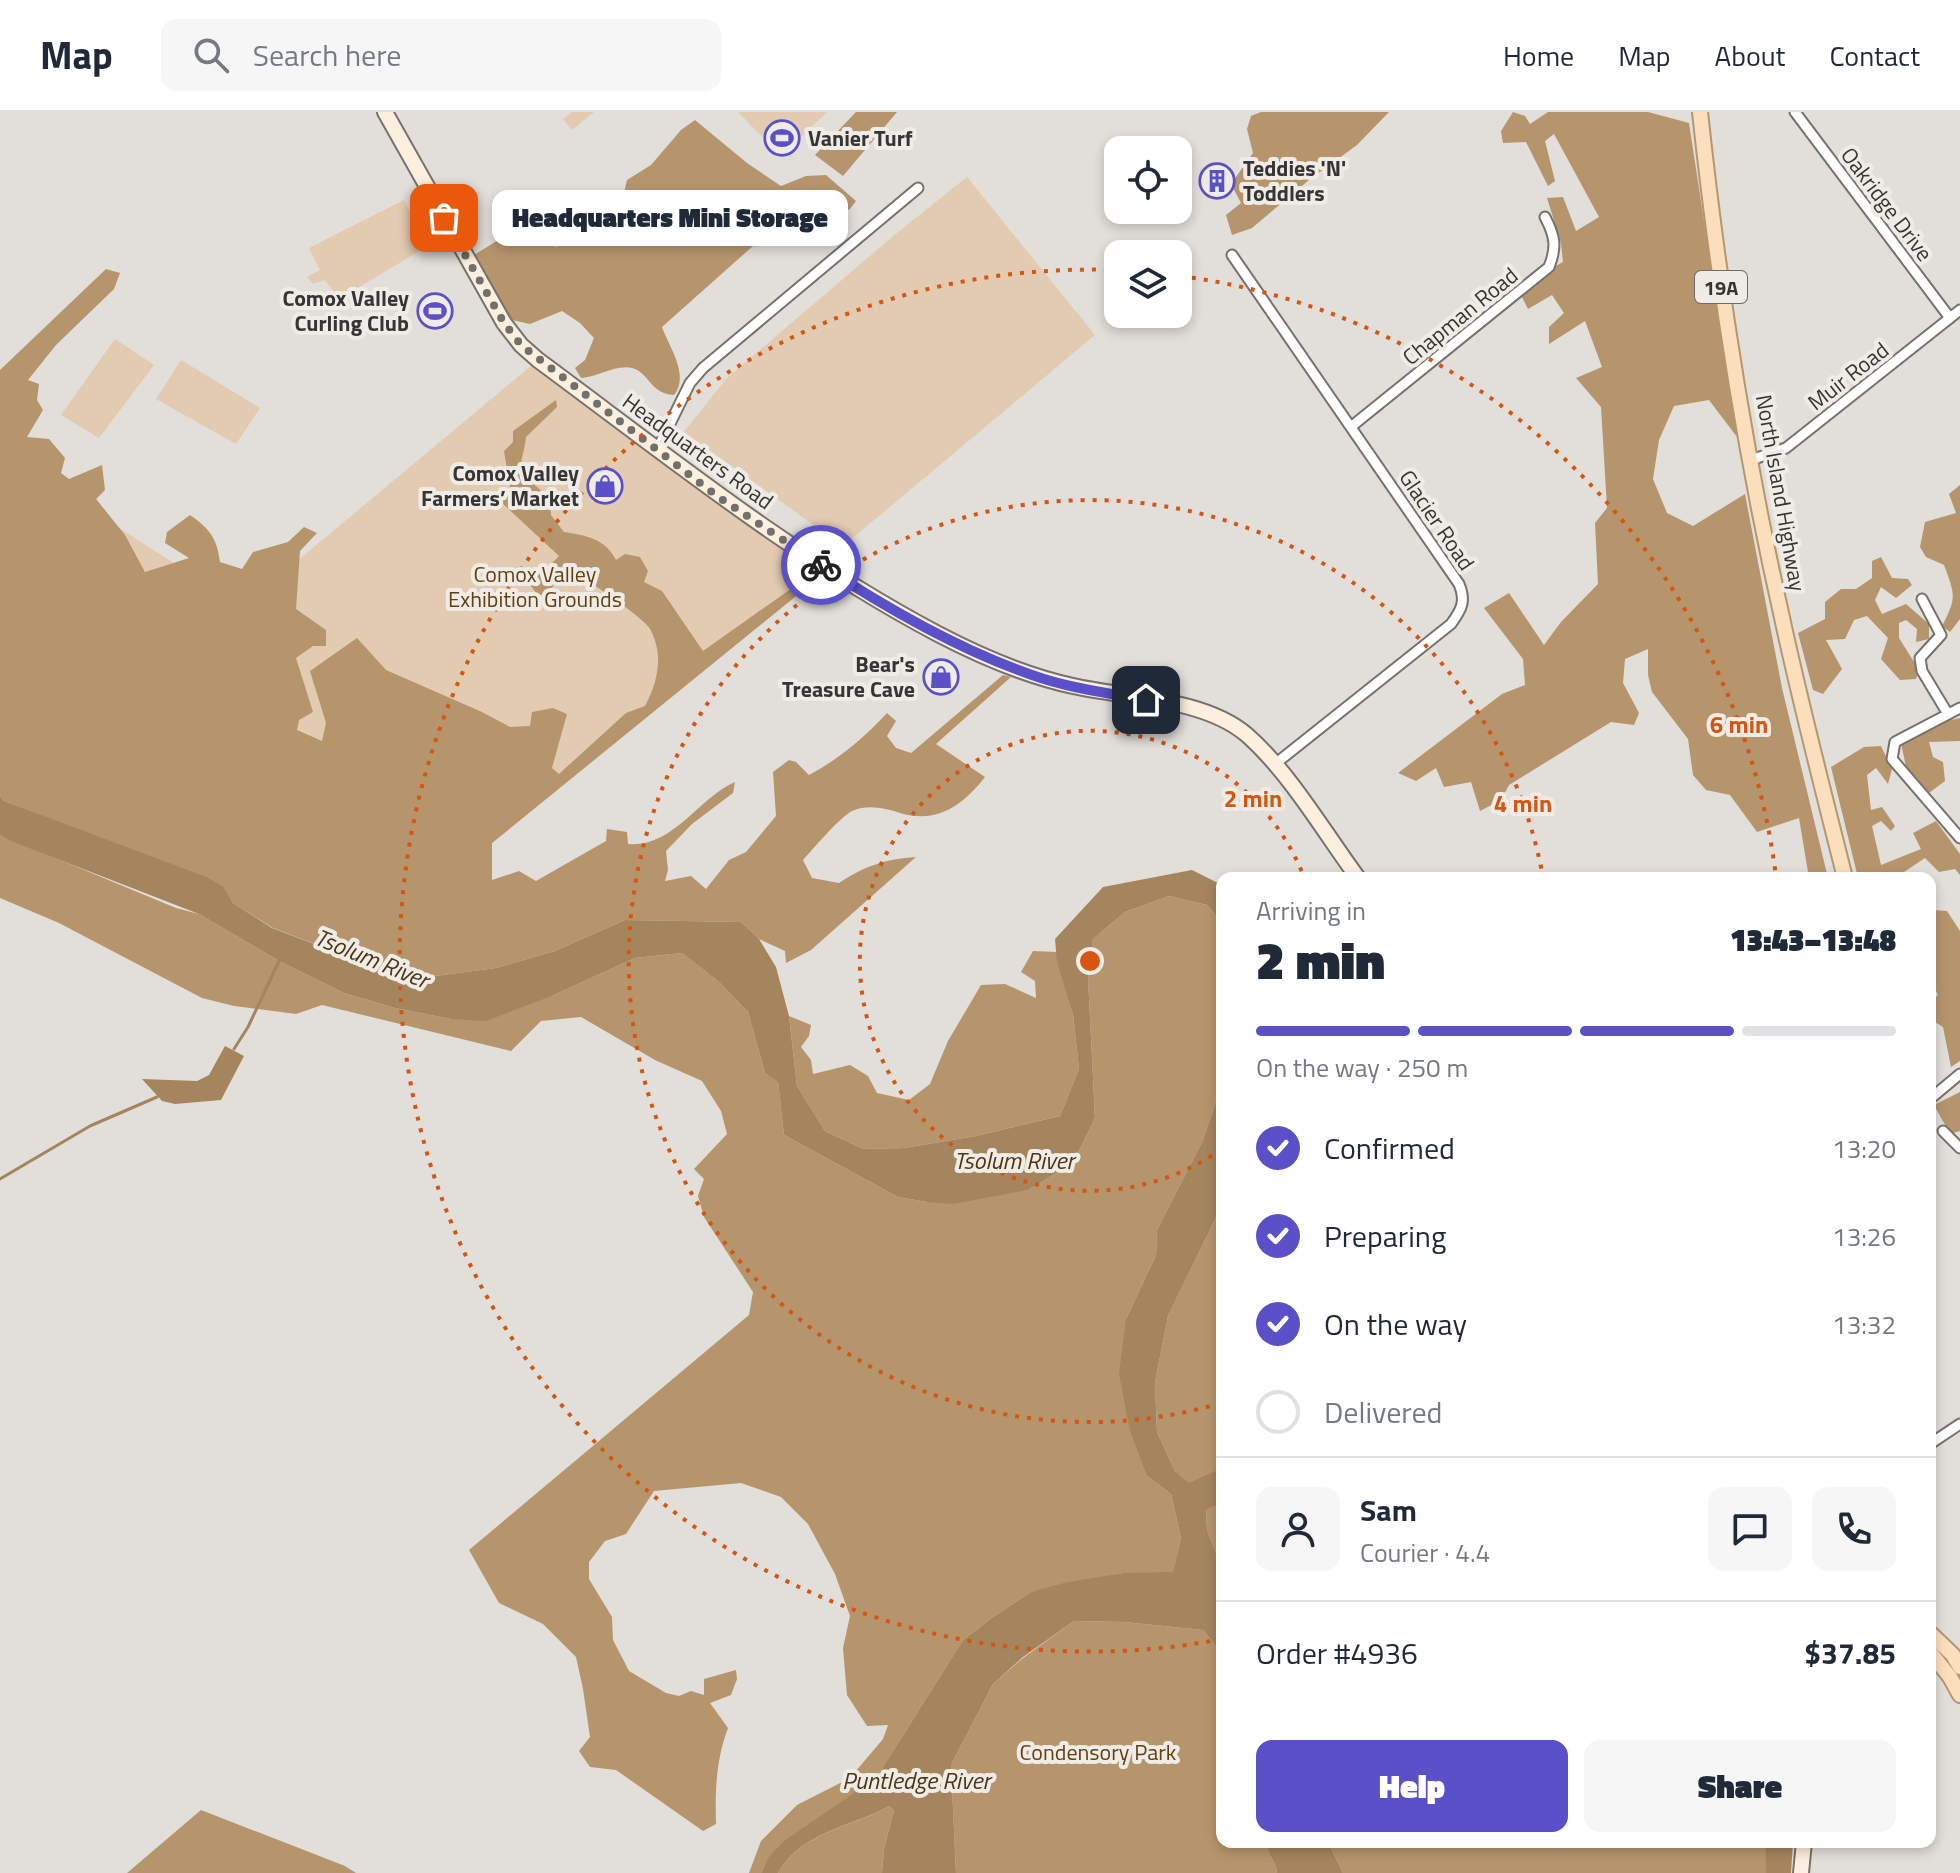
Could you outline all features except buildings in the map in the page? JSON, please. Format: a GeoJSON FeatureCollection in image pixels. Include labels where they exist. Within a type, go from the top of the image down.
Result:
{"type":"FeatureCollection","features":[{"type":"Feature","properties":{"kind":"main road","name":"Headquarters Road"},"geometry":{"type":"LineString","coordinates":[[385,112],[504,323],[521,345],[717,496],[828,570],[943,637],[1033,676],[1184,707],[1219,717],[1245,733],[1275,764],[1354,872]]}},
{"type":"Feature","properties":{"kind":"main road","name":"North Island Highway"},"geometry":{"type":"LineString","coordinates":[[1700,112],[1719,278],[1751,460],[1780,611],[1844,872]]}},
{"type":"Feature","properties":{"kind":"main road"},"geometry":{"type":"LineString","coordinates":[[1936,1639],[1953,1655],[1960,1667]]}},
{"type":"Feature","properties":{"kind":"main road"},"geometry":{"type":"LineString","coordinates":[[1936,1660],[1960,1695]]}},
{"type":"Feature","properties":{"kind":"main road"},"geometry":{"type":"LineString","coordinates":[[1801,1873],[1803,1848]]}},
{"type":"Feature","properties":{"kind":"street","name":"Oakridge Drive"},"geometry":{"type":"LineString","coordinates":[[1795,112],[1950,318]]}},
{"type":"Feature","properties":{"kind":"street"},"geometry":{"type":"LineString","coordinates":[[658,448],[690,383],[703,368],[918,188]]}},
{"type":"Feature","properties":{"kind":"street","name":"Chapman Road"},"geometry":{"type":"LineString","coordinates":[[1352,426],[1549,267],[1555,253],[1555,237],[1545,217]]}},
{"type":"Feature","properties":{"kind":"street","name":"Glacier Road"},"geometry":{"type":"LineString","coordinates":[[1232,255],[1352,426],[1465,597],[1461,611],[1451,624],[1275,764]]}},
{"type":"Feature","properties":{"kind":"street","name":"Muir Road"},"geometry":{"type":"LineString","coordinates":[[1751,460],[1786,448],[1960,310]]}},
{"type":"Feature","properties":{"kind":"street"},"geometry":{"type":"LineString","coordinates":[[1922,599],[1941,635],[1920,658],[1922,671],[1948,714]]}},
{"type":"Feature","properties":{"kind":"street"},"geometry":{"type":"LineString","coordinates":[[1960,708],[1895,742],[1892,759],[1960,838]]}},
{"type":"Feature","properties":{"kind":"street"},"geometry":{"type":"LineString","coordinates":[[1936,1094],[1960,1074]]}},
{"type":"Feature","properties":{"kind":"street"},"geometry":{"type":"LineString","coordinates":[[1943,1131],[1960,1148]]}},
{"type":"Feature","properties":{"kind":"street"},"geometry":{"type":"LineString","coordinates":[[1936,1440],[1960,1424]]}},
{"type":"Feature","properties":{"kind":"green space"},"geometry":{"type":"Polygon","coordinates":[[[572,112],[594,112],[572,130],[563,119],[572,112]]]}},
{"type":"Feature","properties":{"kind":"green space","name":"Vanier Turf"},"geometry":{"type":"Polygon","coordinates":[[[738,112],[827,112],[781,156],[738,112]]]}},
{"type":"Feature","properties":{"kind":"green space"},"geometry":{"type":"Polygon","coordinates":[[[856,112],[897,112],[843,176],[815,155],[856,112]]]}},
{"type":"Feature","properties":{"kind":"green space"},"geometry":{"type":"Polygon","coordinates":[[[1261,112],[1389,112],[1357,145],[1252,228],[1232,235],[1226,215],[1241,203],[1231,184],[1253,153],[1247,129],[1251,116],[1261,112]]]}},
{"type":"Feature","properties":{"kind":"green space"},"geometry":{"type":"Polygon","coordinates":[[[1513,112],[1525,116],[1530,124],[1548,112],[1648,112],[1689,123],[1737,437],[1709,400],[1674,406],[1659,440],[1653,479],[1667,513],[1693,526],[1745,494],[1782,688],[1827,872],[1808,872],[1799,818],[1757,832],[1730,795],[1706,790],[1693,775],[1688,739],[1652,692],[1648,675],[1648,649],[1625,659],[1623,683],[1639,713],[1634,725],[1611,722],[1509,785],[1501,800],[1480,811],[1471,782],[1444,787],[1436,768],[1416,781],[1398,773],[1502,694],[1525,685],[1523,659],[1484,608],[1509,593],[1544,645],[1561,622],[1598,584],[1595,523],[1607,508],[1601,407],[1576,378],[1602,367],[1585,321],[1549,344],[1549,327],[1564,313],[1552,295],[1528,309],[1521,295],[1546,271],[1563,262],[1561,243],[1547,198],[1563,197],[1576,231],[1599,217],[1554,134],[1545,141],[1555,181],[1548,186],[1526,142],[1503,143],[1501,131],[1513,112]]]}},
{"type":"Feature","properties":{"kind":"green space"},"geometry":{"type":"Polygon","coordinates":[[[695,120],[747,163],[781,186],[806,176],[826,175],[856,201],[849,210],[826,191],[806,204],[837,234],[823,246],[792,218],[772,229],[662,327],[679,370],[680,379],[674,395],[660,391],[632,368],[581,378],[575,368],[585,360],[594,338],[580,323],[562,311],[530,324],[512,320],[474,255],[524,224],[556,247],[575,237],[622,202],[627,180],[651,165],[681,130],[695,120]]]}},
{"type":"Feature","properties":{"kind":"green space"},"geometry":{"type":"Polygon","coordinates":[[[967,177],[1095,335],[843,546],[684,432],[726,379],[967,177]]]}},
{"type":"Feature","properties":{"kind":"green space"},"geometry":{"type":"Polygon","coordinates":[[[404,200],[428,246],[339,299],[325,280],[313,284],[307,277],[320,270],[309,248],[404,200]]]}},
{"type":"Feature","properties":{"kind":"green space","name":"Comox Valley Exhibition Grounds"},"geometry":{"type":"Polygon","coordinates":[[[106,269],[120,273],[114,289],[56,345],[28,380],[39,384],[37,400],[43,410],[27,437],[49,439],[65,458],[61,473],[69,479],[102,465],[105,490],[96,499],[125,535],[145,572],[189,558],[165,543],[167,532],[190,515],[211,535],[220,562],[242,569],[253,552],[288,542],[304,527],[317,533],[300,551],[296,609],[326,630],[326,646],[313,646],[296,658],[313,712],[299,720],[297,730],[322,741],[326,723],[310,671],[357,638],[386,670],[510,727],[530,726],[532,712],[553,708],[567,714],[552,768],[559,774],[626,713],[645,706],[658,668],[657,648],[650,629],[631,611],[586,579],[577,585],[565,579],[556,581],[547,596],[537,594],[528,582],[534,570],[548,567],[559,556],[500,501],[510,487],[504,451],[513,442],[513,431],[556,400],[557,407],[526,437],[521,472],[550,499],[551,515],[564,532],[601,543],[616,560],[625,554],[640,557],[648,571],[644,582],[662,591],[703,651],[802,581],[812,583],[492,843],[492,880],[519,871],[536,881],[606,841],[607,829],[627,832],[628,844],[658,838],[735,782],[733,793],[692,824],[666,851],[668,870],[665,881],[691,876],[706,889],[729,860],[746,852],[776,816],[773,772],[789,760],[796,762],[809,775],[851,747],[887,713],[896,721],[887,736],[896,748],[911,753],[1003,675],[1011,677],[936,744],[985,777],[958,804],[938,814],[914,816],[870,807],[852,811],[841,820],[803,860],[812,878],[839,883],[876,864],[916,857],[811,950],[786,963],[785,951],[759,939],[741,922],[625,920],[555,951],[496,968],[435,976],[351,958],[273,928],[233,903],[224,887],[4,801],[0,796],[0,370],[106,269]]]}},
{"type":"Feature","properties":{"kind":"green space"},"geometry":{"type":"Polygon","coordinates":[[[115,339],[154,365],[99,438],[61,415],[115,339]]]}},
{"type":"Feature","properties":{"kind":"green space"},"geometry":{"type":"Polygon","coordinates":[[[181,360],[260,408],[236,444],[156,399],[181,360]]]}},
{"type":"Feature","properties":{"kind":"green space","name":"Comox Valley Exhibition Grounds"},"geometry":{"type":"Polygon","coordinates":[[[538,360],[828,570],[351,958],[0,796],[0,451],[242,607],[538,360]]]}},
{"type":"Feature","properties":{"kind":"green space"},"geometry":{"type":"Polygon","coordinates":[[[1960,485],[1960,619],[1950,632],[1942,626],[1953,596],[1948,575],[1944,565],[1926,557],[1920,547],[1925,522],[1956,513],[1949,494],[1960,485]]]}},
{"type":"Feature","properties":{"kind":"green space"},"geometry":{"type":"Polygon","coordinates":[[[1881,557],[1892,578],[1908,579],[1912,585],[1896,598],[1881,587],[1875,600],[1882,614],[1906,604],[1929,624],[1929,639],[1916,642],[1917,629],[1906,620],[1899,623],[1899,638],[1919,670],[1916,679],[1900,680],[1881,659],[1888,638],[1867,616],[1854,620],[1845,639],[1826,640],[1842,669],[1823,694],[1813,690],[1798,633],[1825,619],[1825,602],[1841,589],[1856,589],[1872,578],[1872,561],[1881,557]]]}},
{"type":"Feature","properties":{"kind":"green space"},"geometry":{"type":"Polygon","coordinates":[[[1960,718],[1960,741],[1929,742],[1933,757],[1943,762],[1945,781],[1929,793],[1907,771],[1900,739],[1960,718]]]}},
{"type":"Feature","properties":{"kind":"green space"},"geometry":{"type":"Polygon","coordinates":[[[1881,746],[1892,769],[1888,784],[1876,768],[1867,775],[1871,810],[1882,807],[1895,826],[1891,831],[1881,821],[1872,826],[1881,865],[1921,849],[1913,833],[1936,821],[1960,854],[1960,875],[1955,869],[1939,872],[1925,858],[1904,872],[1857,872],[1831,767],[1864,747],[1881,746]]]}},
{"type":"Feature","properties":{"kind":"green space"},"geometry":{"type":"Polygon","coordinates":[[[0,835],[176,908],[199,914],[279,961],[344,993],[395,1008],[451,1019],[554,995],[635,958],[682,953],[719,982],[748,1012],[765,1073],[778,1081],[784,1135],[898,1197],[927,1202],[1028,1190],[1073,1163],[1095,1118],[1088,977],[1093,939],[1125,912],[1169,896],[1207,905],[1216,915],[1216,1102],[1202,1142],[1157,1230],[1156,1255],[1126,1319],[1147,1476],[1171,1494],[1181,1538],[1173,1573],[1123,1573],[1031,1592],[993,1617],[963,1640],[876,1778],[767,1859],[761,1873],[749,1873],[761,1841],[797,1805],[850,1778],[883,1739],[888,1725],[867,1726],[847,1695],[843,1648],[850,1616],[835,1574],[808,1524],[781,1497],[741,1483],[654,1491],[626,1534],[605,1541],[589,1562],[589,1579],[612,1617],[613,1640],[629,1671],[666,1693],[679,1696],[691,1691],[704,1695],[704,1679],[736,1670],[737,1679],[731,1695],[710,1703],[728,1728],[717,1776],[716,1824],[703,1831],[616,1770],[590,1767],[579,1751],[590,1737],[576,1657],[543,1624],[499,1603],[469,1550],[749,1315],[753,1292],[704,1217],[698,1196],[704,1179],[694,1169],[727,1134],[721,1111],[702,1081],[655,1060],[581,1017],[541,1021],[511,1051],[322,1005],[296,1014],[234,1006],[202,998],[59,923],[0,898],[0,835]]]}},
{"type":"Feature","properties":{"kind":"green space"},"geometry":{"type":"Polygon","coordinates":[[[1936,910],[1947,911],[1960,931],[1960,1061],[1951,1067],[1943,1027],[1936,1023],[1936,910]]]}},
{"type":"Feature","properties":{"kind":"green space"},"geometry":{"type":"Polygon","coordinates":[[[1033,951],[1057,952],[1073,1014],[1079,1069],[1060,1116],[976,1136],[904,1148],[863,1149],[825,1131],[797,1086],[789,1016],[811,1025],[809,1036],[801,1047],[811,1060],[813,1074],[850,1065],[868,1076],[877,1093],[909,1100],[930,1084],[948,1041],[981,985],[1005,984],[1036,998],[1035,981],[1021,972],[1033,951]]]}},
{"type":"Feature","properties":{"kind":"green space"},"geometry":{"type":"Polygon","coordinates":[[[1960,1092],[1960,1131],[1950,1134],[1936,1104],[1960,1092]]]}},
{"type":"Feature","properties":{"kind":"green space"},"geometry":{"type":"Polygon","coordinates":[[[1216,1217],[1216,1471],[1189,1484],[1175,1471],[1157,1432],[1155,1382],[1168,1316],[1216,1217]]]}},
{"type":"Feature","properties":{"kind":"green space"},"geometry":{"type":"Polygon","coordinates":[[[1216,1506],[1216,1553],[1207,1530],[1206,1510],[1216,1506]]]}},
{"type":"Feature","properties":{"kind":"green space","name":"Condensory Park"},"geometry":{"type":"Polygon","coordinates":[[[1074,1621],[1124,1622],[1203,1630],[1216,1646],[1216,1848],[1268,1848],[1277,1873],[956,1873],[951,1765],[993,1684],[1074,1621]]]}},
{"type":"Feature","properties":{"kind":"green space"},"geometry":{"type":"Polygon","coordinates":[[[889,1806],[894,1810],[884,1849],[882,1873],[778,1873],[788,1859],[814,1839],[889,1806]]]}},
{"type":"Feature","properties":{"kind":"green space"},"geometry":{"type":"Polygon","coordinates":[[[201,1810],[345,1866],[356,1873],[127,1873],[201,1810]]]}},
{"type":"Feature","properties":{"kind":"green space"},"geometry":{"type":"Polygon","coordinates":[[[1331,1848],[1766,1848],[1766,1873],[1343,1873],[1331,1848]]]}},
{"type":"Feature","properties":{"kind":"water","name":"Tsolum River"},"geometry":{"type":"Polygon","coordinates":[[[0,796],[4,801],[206,877],[224,887],[233,903],[272,928],[351,958],[435,976],[496,968],[555,951],[625,920],[741,922],[759,939],[776,967],[789,1016],[797,1086],[825,1131],[863,1149],[904,1148],[976,1136],[1060,1116],[1079,1069],[1073,1014],[1057,962],[1055,939],[1103,887],[1192,870],[1216,882],[1216,915],[1207,905],[1169,896],[1125,912],[1093,939],[1088,977],[1095,1118],[1073,1163],[1028,1190],[953,1204],[898,1197],[784,1135],[778,1082],[765,1073],[748,1012],[719,982],[682,953],[635,958],[554,995],[486,1021],[451,1019],[395,1008],[344,993],[279,961],[199,914],[0,835],[0,796]]]}},
{"type":"Feature","properties":{"kind":"water"},"geometry":{"type":"Polygon","coordinates":[[[225,1046],[244,1056],[221,1100],[175,1104],[162,1101],[142,1079],[197,1081],[209,1075],[225,1046]]]}},
{"type":"Feature","properties":{"kind":"water","name":"Puntledge River"},"geometry":{"type":"Polygon","coordinates":[[[1216,1102],[1216,1217],[1168,1316],[1155,1382],[1157,1432],[1175,1471],[1189,1483],[1216,1471],[1216,1506],[1206,1510],[1207,1530],[1216,1553],[1216,1646],[1203,1630],[1124,1622],[1074,1621],[1023,1657],[993,1684],[951,1765],[956,1873],[882,1873],[884,1849],[894,1810],[889,1806],[813,1839],[788,1859],[778,1873],[761,1873],[767,1859],[784,1841],[876,1778],[963,1640],[993,1617],[1031,1592],[1064,1583],[1123,1573],[1173,1572],[1181,1538],[1171,1494],[1147,1476],[1130,1431],[1119,1374],[1126,1319],[1156,1255],[1157,1230],[1202,1142],[1216,1102]]]}},
{"type":"Feature","properties":{"kind":"water"},"geometry":{"type":"Polygon","coordinates":[[[1331,1848],[1343,1873],[1277,1873],[1268,1850],[1331,1848]]]}},
{"type":"Feature","properties":{"kind":"water"},"geometry":{"type":"Polygon","coordinates":[[[1766,1848],[1793,1848],[1791,1873],[1766,1873],[1766,1848]]]}},
{"type":"Feature","properties":{"kind":"waterway"},"geometry":{"type":"LineString","coordinates":[[234,1049],[248,1027],[279,961]]}},
{"type":"Feature","properties":{"kind":"waterway"},"geometry":{"type":"LineString","coordinates":[[0,1179],[90,1126],[157,1097]]}},
{"type":"Feature","properties":{"kind":"way so far"},"geometry":{"type":"LineString","coordinates":[[444,218],[504,323],[521,345],[717,496],[821,565]]}},
{"type":"Feature","properties":{"kind":"place","name":"Vanier Turf"},"geometry":{"type":"Point","coordinates":[782,138]}},
{"type":"Feature","properties":{"kind":"place","name":"Teddies 'N' Toddlers"},"geometry":{"type":"Point","coordinates":[1217,181]}},
{"type":"Feature","properties":{"kind":"place","name":"Headquarters Mini Storage"},"geometry":{"type":"Point","coordinates":[444,218]}},
{"type":"Feature","properties":{"kind":"place","name":"Comox Valley Curling Club"},"geometry":{"type":"Point","coordinates":[435,311]}},
{"type":"Feature","properties":{"kind":"place","name":"Comox Valley Farmers’ Market"},"geometry":{"type":"Point","coordinates":[605,486]}},
{"type":"Feature","properties":{"kind":"place","name":"Bear's Treasure Cave"},"geometry":{"type":"Point","coordinates":[941,677]}},
{"type":"Feature","properties":{"kind":"route"},"geometry":{"type":"LineString","coordinates":[[821,565],[899,613],[998,662],[1033,676],[1146,700]]}}]}
